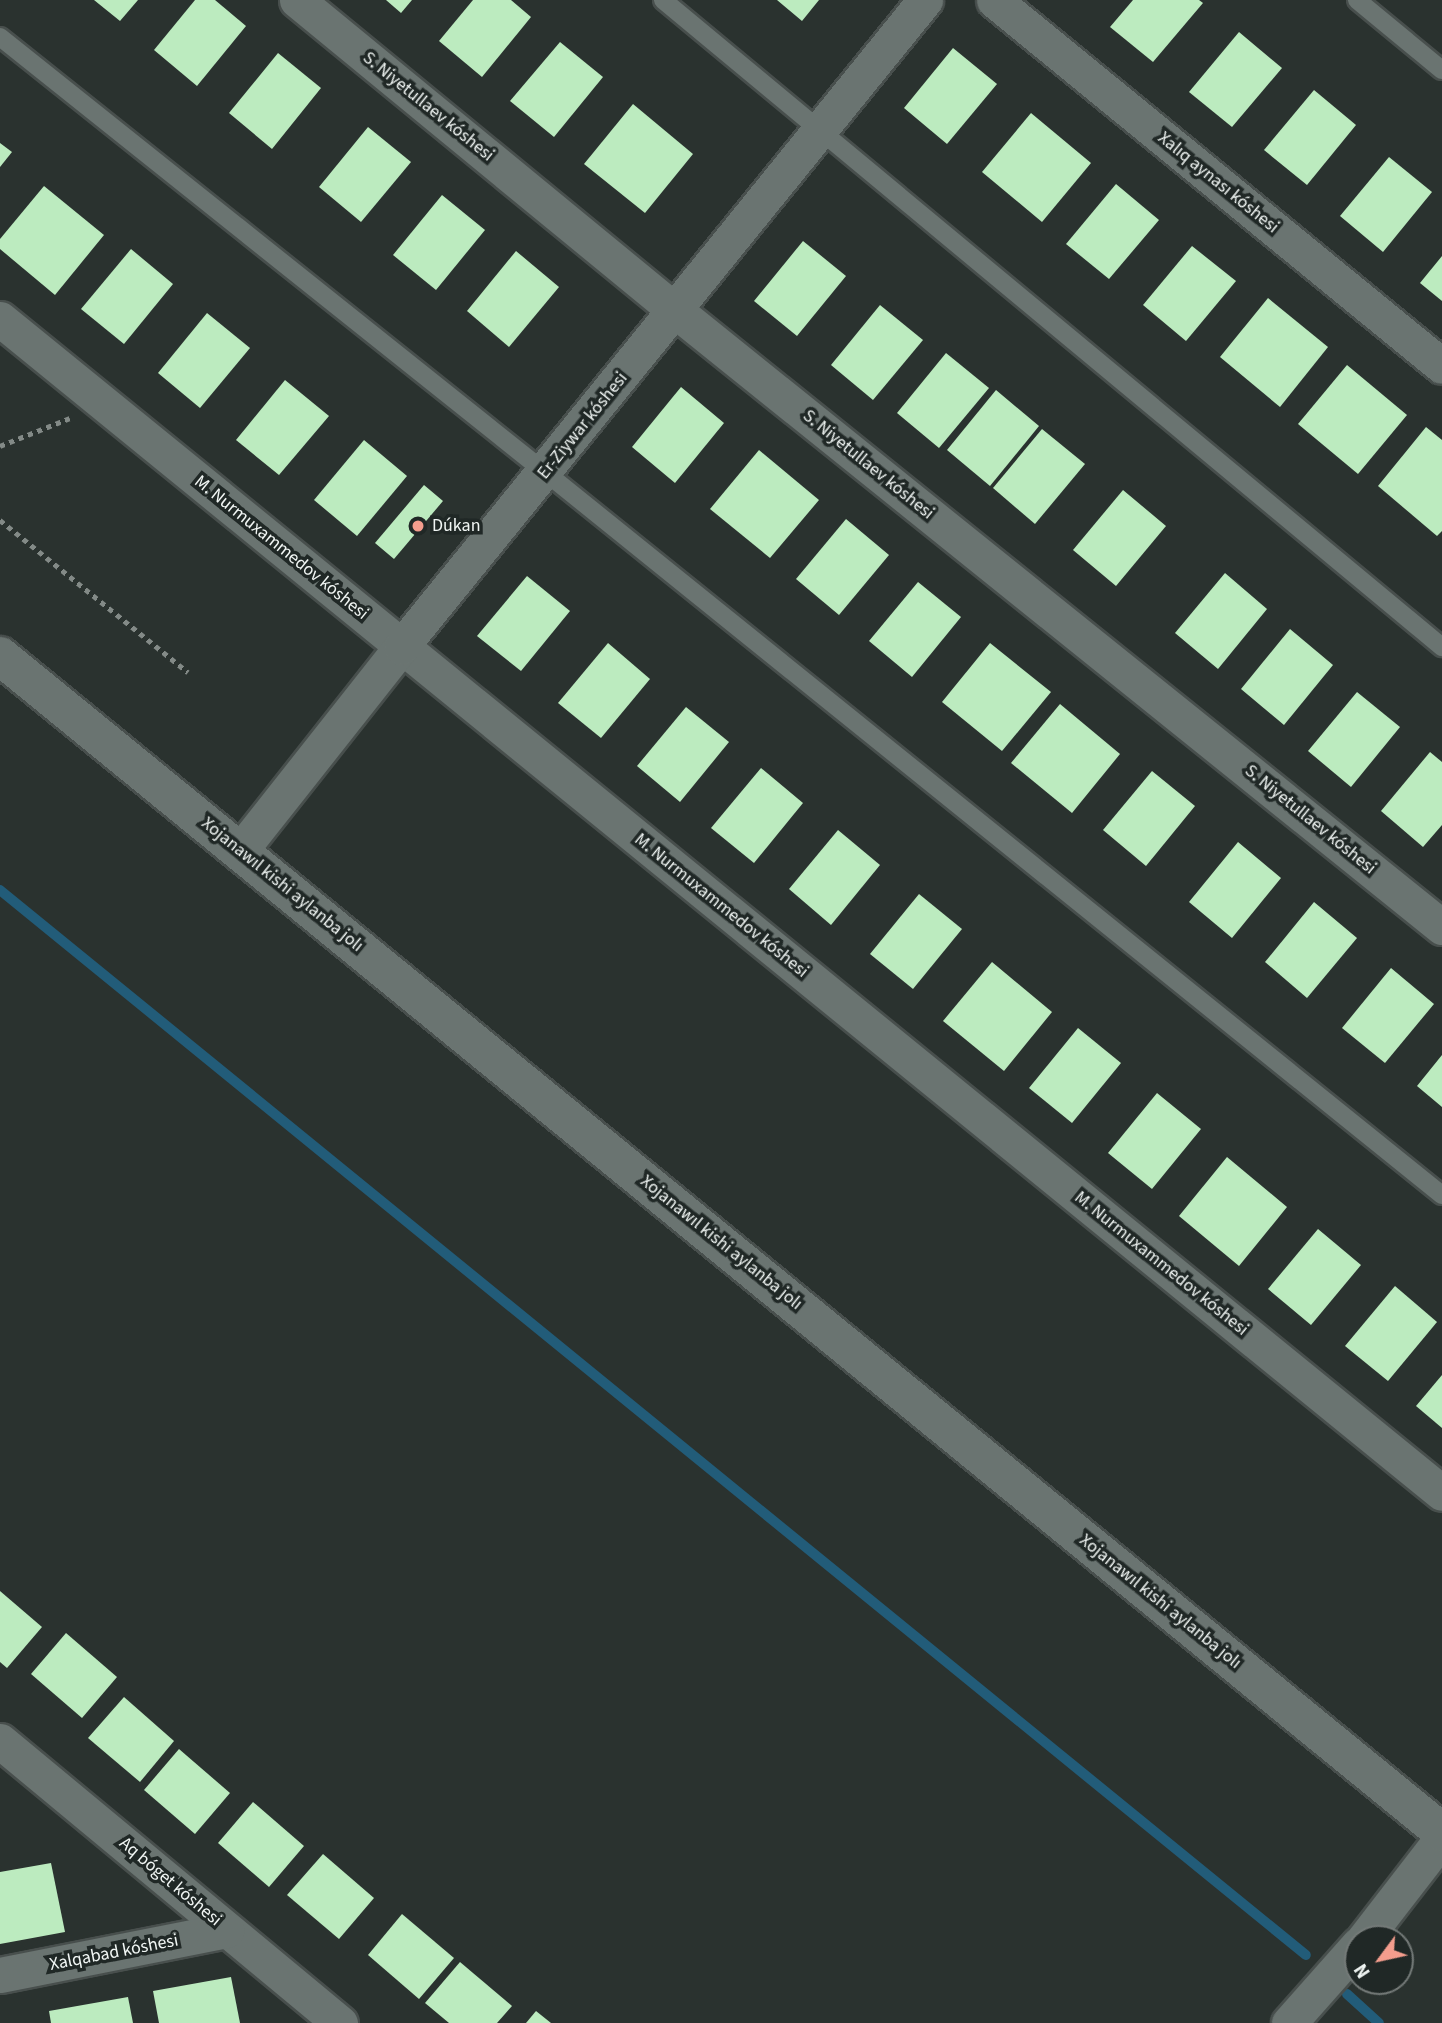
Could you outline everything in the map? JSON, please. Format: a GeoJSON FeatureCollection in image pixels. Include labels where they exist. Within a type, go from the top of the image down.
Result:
{"type":"FeatureCollection","features":[{"type":"Feature","properties":{"kind":"main road","name":"Xojanawıl kishi aylanba jolı"},"geometry":{"type":"LineString","coordinates":[[0,656],[1442,1832]]}},
{"type":"Feature","properties":{"kind":"street","name":"S. Niyetullaev kóshesi"},"geometry":{"type":"LineString","coordinates":[[297,0],[676,311],[1442,927]]}},
{"type":"Feature","properties":{"kind":"street","name":"Er-Ziywar kóshesi"},"geometry":{"type":"LineString","coordinates":[[240,851],[401,647],[676,311],[925,0]]}},
{"type":"Feature","properties":{"kind":"street","name":"Xalıq aynası kóshesi"},"geometry":{"type":"LineString","coordinates":[[993,0],[1442,366]]}},
{"type":"Feature","properties":{"kind":"street","name":"M. Nurmuxammedov kóshesi"},"geometry":{"type":"LineString","coordinates":[[0,319],[1442,1493]]}},
{"type":"Feature","properties":{"kind":"street","name":"Aq bóget kóshesi"},"geometry":{"type":"LineString","coordinates":[[0,1741],[340,2023]]}},
{"type":"Feature","properties":{"kind":"street"},"geometry":{"type":"LineString","coordinates":[[1375,1925],[1442,1838]]}},
{"type":"Feature","properties":{"kind":"street","name":"Xalqabad kóshesi"},"geometry":{"type":"LineString","coordinates":[[0,1975],[227,1930]]}},
{"type":"Feature","properties":{"kind":"street"},"geometry":{"type":"LineString","coordinates":[[1289,2023],[1344,1961]]}},
{"type":"Feature","properties":{"kind":"lane"},"geometry":{"type":"LineString","coordinates":[[663,0],[822,129],[1442,648]]}},
{"type":"Feature","properties":{"kind":"lane"},"geometry":{"type":"LineString","coordinates":[[1357,0],[1442,70]]}},
{"type":"Feature","properties":{"kind":"lane"},"geometry":{"type":"LineString","coordinates":[[0,37],[1442,1195]]}},
{"type":"Feature","properties":{"kind":"path"},"geometry":{"type":"LineString","coordinates":[[0,520],[188,672]]}},
{"type":"Feature","properties":{"kind":"building"},"geometry":{"type":"Polygon","coordinates":[[[94,0],[138,0],[120,21],[94,0]]]}},
{"type":"Feature","properties":{"kind":"building"},"geometry":{"type":"Polygon","coordinates":[[[195,0],[215,0],[246,26],[197,86],[154,50],[195,0]]]}},
{"type":"Feature","properties":{"kind":"building"},"geometry":{"type":"Polygon","coordinates":[[[386,0],[412,0],[401,13],[386,0]]]}},
{"type":"Feature","properties":{"kind":"building"},"geometry":{"type":"Polygon","coordinates":[[[473,0],[511,0],[531,17],[482,77],[439,41],[473,0]]]}},
{"type":"Feature","properties":{"kind":"building"},"geometry":{"type":"Polygon","coordinates":[[[777,0],[819,0],[802,21],[777,0]]]}},
{"type":"Feature","properties":{"kind":"building"},"geometry":{"type":"Polygon","coordinates":[[[1133,0],[1199,0],[1203,3],[1153,62],[1110,27],[1133,0]]]}},
{"type":"Feature","properties":{"kind":"building"},"geometry":{"type":"Polygon","coordinates":[[[1239,32],[1282,68],[1232,127],[1189,92],[1239,32]]]}},
{"type":"Feature","properties":{"kind":"building"},"geometry":{"type":"Polygon","coordinates":[[[560,42],[603,77],[554,137],[510,101],[560,42]]]}},
{"type":"Feature","properties":{"kind":"building"},"geometry":{"type":"Polygon","coordinates":[[[953,48],[997,84],[947,144],[904,108],[953,48]]]}},
{"type":"Feature","properties":{"kind":"building"},"geometry":{"type":"Polygon","coordinates":[[[278,53],[321,88],[272,149],[229,113],[278,53]]]}},
{"type":"Feature","properties":{"kind":"building"},"geometry":{"type":"Polygon","coordinates":[[[1314,90],[1356,125],[1307,185],[1264,150],[1314,90]]]}},
{"type":"Feature","properties":{"kind":"building"},"geometry":{"type":"Polygon","coordinates":[[[633,104],[693,154],[645,213],[584,164],[633,104]]]}},
{"type":"Feature","properties":{"kind":"building"},"geometry":{"type":"Polygon","coordinates":[[[1031,113],[1091,163],[1042,222],[982,172],[1031,113]]]}},
{"type":"Feature","properties":{"kind":"building"},"geometry":{"type":"Polygon","coordinates":[[[368,127],[411,162],[361,222],[319,187],[368,127]]]}},
{"type":"Feature","properties":{"kind":"building"},"geometry":{"type":"Polygon","coordinates":[[[0,143],[12,152],[0,167],[0,143]]]}},
{"type":"Feature","properties":{"kind":"building"},"geometry":{"type":"Polygon","coordinates":[[[1389,157],[1432,192],[1383,252],[1340,216],[1389,157]]]}},
{"type":"Feature","properties":{"kind":"building"},"geometry":{"type":"Polygon","coordinates":[[[1116,184],[1159,220],[1109,279],[1066,244],[1116,184]]]}},
{"type":"Feature","properties":{"kind":"building"},"geometry":{"type":"Polygon","coordinates":[[[44,186],[104,235],[55,295],[0,249],[0,239],[44,186]]]}},
{"type":"Feature","properties":{"kind":"building"},"geometry":{"type":"Polygon","coordinates":[[[442,195],[485,230],[436,290],[393,255],[442,195]]]}},
{"type":"Feature","properties":{"kind":"building"},"geometry":{"type":"Polygon","coordinates":[[[803,241],[846,276],[797,336],[754,301],[803,241]]]}},
{"type":"Feature","properties":{"kind":"building"},"geometry":{"type":"Polygon","coordinates":[[[1192,246],[1236,281],[1186,341],[1143,305],[1192,246]]]}},
{"type":"Feature","properties":{"kind":"building"},"geometry":{"type":"Polygon","coordinates":[[[131,249],[173,284],[124,344],[81,309],[131,249]]]}},
{"type":"Feature","properties":{"kind":"building"},"geometry":{"type":"Polygon","coordinates":[[[516,251],[559,287],[509,347],[467,311],[516,251]]]}},
{"type":"Feature","properties":{"kind":"building"},"geometry":{"type":"Polygon","coordinates":[[[1442,256],[1442,301],[1420,283],[1442,256]]]}},
{"type":"Feature","properties":{"kind":"building"},"geometry":{"type":"Polygon","coordinates":[[[1268,298],[1328,347],[1280,407],[1220,357],[1268,298]]]}},
{"type":"Feature","properties":{"kind":"building"},"geometry":{"type":"Polygon","coordinates":[[[880,305],[923,340],[873,400],[831,365],[880,305]]]}},
{"type":"Feature","properties":{"kind":"building"},"geometry":{"type":"Polygon","coordinates":[[[207,313],[250,348],[200,408],[158,373],[207,313]]]}},
{"type":"Feature","properties":{"kind":"building"},"geometry":{"type":"Polygon","coordinates":[[[946,353],[989,388],[939,448],[897,413],[946,353]]]}},
{"type":"Feature","properties":{"kind":"building"},"geometry":{"type":"Polygon","coordinates":[[[1347,365],[1407,415],[1358,474],[1298,424],[1347,365]]]}},
{"type":"Feature","properties":{"kind":"building"},"geometry":{"type":"Polygon","coordinates":[[[285,380],[329,416],[279,475],[236,440],[285,380]]]}},
{"type":"Feature","properties":{"kind":"building"},"geometry":{"type":"Polygon","coordinates":[[[681,387],[724,423],[675,483],[632,447],[681,387]]]}},
{"type":"Feature","properties":{"kind":"building"},"geometry":{"type":"Polygon","coordinates":[[[996,390],[1039,426],[990,486],[947,450],[996,390]]]}},
{"type":"Feature","properties":{"kind":"building"},"geometry":{"type":"Polygon","coordinates":[[[1426,427],[1442,440],[1442,531],[1437,536],[1378,486],[1426,427]]]}},
{"type":"Feature","properties":{"kind":"building"},"geometry":{"type":"Polygon","coordinates":[[[1042,429],[1085,464],[1035,524],[993,488],[1042,429]]]}},
{"type":"Feature","properties":{"kind":"building"},"geometry":{"type":"Polygon","coordinates":[[[364,440],[407,476],[357,536],[314,500],[364,440]]]}},
{"type":"Feature","properties":{"kind":"building"},"geometry":{"type":"Polygon","coordinates":[[[759,450],[819,500],[770,558],[710,509],[759,450]]]}},
{"type":"Feature","properties":{"kind":"building"},"geometry":{"type":"Polygon","coordinates":[[[424,485],[443,501],[394,559],[375,543],[424,485]]]}},
{"type":"Feature","properties":{"kind":"building"},"geometry":{"type":"Polygon","coordinates":[[[1123,490],[1166,526],[1116,586],[1073,550],[1123,490]]]}},
{"type":"Feature","properties":{"kind":"building"},"geometry":{"type":"Polygon","coordinates":[[[846,519],[889,555],[839,615],[796,579],[846,519]]]}},
{"type":"Feature","properties":{"kind":"building"},"geometry":{"type":"Polygon","coordinates":[[[1225,573],[1267,609],[1218,669],[1175,633],[1225,573]]]}},
{"type":"Feature","properties":{"kind":"building"},"geometry":{"type":"Polygon","coordinates":[[[527,576],[570,611],[521,671],[477,636],[527,576]]]}},
{"type":"Feature","properties":{"kind":"building"},"geometry":{"type":"Polygon","coordinates":[[[918,582],[961,617],[912,677],[869,641],[918,582]]]}},
{"type":"Feature","properties":{"kind":"building"},"geometry":{"type":"Polygon","coordinates":[[[1290,629],[1333,665],[1284,725],[1241,689],[1290,629]]]}},
{"type":"Feature","properties":{"kind":"building"},"geometry":{"type":"Polygon","coordinates":[[[608,643],[650,679],[601,738],[558,703],[608,643]]]}},
{"type":"Feature","properties":{"kind":"building"},"geometry":{"type":"Polygon","coordinates":[[[990,643],[1051,692],[1002,751],[942,702],[990,643]]]}},
{"type":"Feature","properties":{"kind":"building"},"geometry":{"type":"Polygon","coordinates":[[[1357,692],[1400,727],[1351,787],[1308,751],[1357,692]]]}},
{"type":"Feature","properties":{"kind":"building"},"geometry":{"type":"Polygon","coordinates":[[[1060,704],[1120,754],[1072,813],[1011,763],[1060,704]]]}},
{"type":"Feature","properties":{"kind":"building"},"geometry":{"type":"Polygon","coordinates":[[[686,707],[729,742],[680,802],[637,766],[686,707]]]}},
{"type":"Feature","properties":{"kind":"building"},"geometry":{"type":"Polygon","coordinates":[[[1430,752],[1442,762],[1442,825],[1423,847],[1381,811],[1430,752]]]}},
{"type":"Feature","properties":{"kind":"building"},"geometry":{"type":"Polygon","coordinates":[[[761,768],[803,803],[754,863],[711,828],[761,768]]]}},
{"type":"Feature","properties":{"kind":"building"},"geometry":{"type":"Polygon","coordinates":[[[1152,771],[1195,806],[1146,866],[1103,830],[1152,771]]]}},
{"type":"Feature","properties":{"kind":"building"},"geometry":{"type":"Polygon","coordinates":[[[838,830],[880,865],[831,925],[789,889],[838,830]]]}},
{"type":"Feature","properties":{"kind":"building"},"geometry":{"type":"Polygon","coordinates":[[[1238,842],[1281,878],[1232,938],[1189,902],[1238,842]]]}},
{"type":"Feature","properties":{"kind":"building"},"geometry":{"type":"Polygon","coordinates":[[[919,894],[962,929],[913,989],[870,954],[919,894]]]}},
{"type":"Feature","properties":{"kind":"building"},"geometry":{"type":"Polygon","coordinates":[[[1314,902],[1357,938],[1307,998],[1265,962],[1314,902]]]}},
{"type":"Feature","properties":{"kind":"building"},"geometry":{"type":"Polygon","coordinates":[[[992,962],[1052,1012],[1004,1071],[943,1021],[992,962]]]}},
{"type":"Feature","properties":{"kind":"building"},"geometry":{"type":"Polygon","coordinates":[[[1391,968],[1434,1004],[1385,1063],[1342,1028],[1391,968]]]}},
{"type":"Feature","properties":{"kind":"building"},"geometry":{"type":"Polygon","coordinates":[[[1078,1028],[1121,1063],[1072,1123],[1029,1088],[1078,1028]]]}},
{"type":"Feature","properties":{"kind":"building"},"geometry":{"type":"Polygon","coordinates":[[[1442,1055],[1442,1107],[1417,1086],[1442,1055]]]}},
{"type":"Feature","properties":{"kind":"building"},"geometry":{"type":"Polygon","coordinates":[[[1157,1093],[1201,1129],[1152,1189],[1108,1153],[1157,1093]]]}},
{"type":"Feature","properties":{"kind":"building"},"geometry":{"type":"Polygon","coordinates":[[[1227,1157],[1287,1207],[1239,1266],[1179,1216],[1227,1157]]]}},
{"type":"Feature","properties":{"kind":"building"},"geometry":{"type":"Polygon","coordinates":[[[1318,1229],[1361,1265],[1311,1325],[1268,1289],[1318,1229]]]}},
{"type":"Feature","properties":{"kind":"building"},"geometry":{"type":"Polygon","coordinates":[[[1395,1286],[1437,1322],[1388,1381],[1345,1346],[1395,1286]]]}},
{"type":"Feature","properties":{"kind":"building"},"geometry":{"type":"Polygon","coordinates":[[[1442,1375],[1442,1428],[1416,1406],[1442,1375]]]}},
{"type":"Feature","properties":{"kind":"building"},"geometry":{"type":"Polygon","coordinates":[[[0,1591],[42,1627],[7,1668],[0,1662],[0,1591]]]}},
{"type":"Feature","properties":{"kind":"building"},"geometry":{"type":"Polygon","coordinates":[[[66,1633],[117,1677],[82,1718],[31,1674],[66,1633]]]}},
{"type":"Feature","properties":{"kind":"building"},"geometry":{"type":"Polygon","coordinates":[[[124,1697],[174,1741],[140,1782],[88,1738],[124,1697]]]}},
{"type":"Feature","properties":{"kind":"building"},"geometry":{"type":"Polygon","coordinates":[[[179,1749],[230,1793],[195,1834],[144,1790],[179,1749]]]}},
{"type":"Feature","properties":{"kind":"building"},"geometry":{"type":"Polygon","coordinates":[[[253,1802],[304,1846],[269,1887],[218,1843],[253,1802]]]}},
{"type":"Feature","properties":{"kind":"building"},"geometry":{"type":"Polygon","coordinates":[[[323,1854],[374,1898],[339,1939],[287,1895],[323,1854]]]}},
{"type":"Feature","properties":{"kind":"building"},"geometry":{"type":"Polygon","coordinates":[[[51,1863],[65,1932],[0,1944],[0,1872],[51,1863]]]}},
{"type":"Feature","properties":{"kind":"building"},"geometry":{"type":"Polygon","coordinates":[[[402,1914],[454,1958],[419,1999],[368,1955],[402,1914]]]}},
{"type":"Feature","properties":{"kind":"building"},"geometry":{"type":"Polygon","coordinates":[[[460,1962],[512,2006],[497,2023],[449,2023],[425,2003],[460,1962]]]}},
{"type":"Feature","properties":{"kind":"building"},"geometry":{"type":"Polygon","coordinates":[[[231,1977],[240,2023],[159,2023],[153,1991],[231,1977]]]}},
{"type":"Feature","properties":{"kind":"building"},"geometry":{"type":"Polygon","coordinates":[[[128,1997],[133,2023],[51,2023],[49,2011],[128,1997]]]}},
{"type":"Feature","properties":{"kind":"building"},"geometry":{"type":"Polygon","coordinates":[[[536,2011],[551,2023],[526,2023],[536,2011]]]}},
{"type":"Feature","properties":{"kind":"waterway"},"geometry":{"type":"LineString","coordinates":[[0,890],[1306,1955]]}},
{"type":"Feature","properties":{"kind":"waterway"},"geometry":{"type":"LineString","coordinates":[[1348,1995],[1379,2023]]}},
{"type":"Feature","properties":{"kind":"place","name":"Dúkan"},"geometry":{"type":"Point","coordinates":[418,526]}}]}
